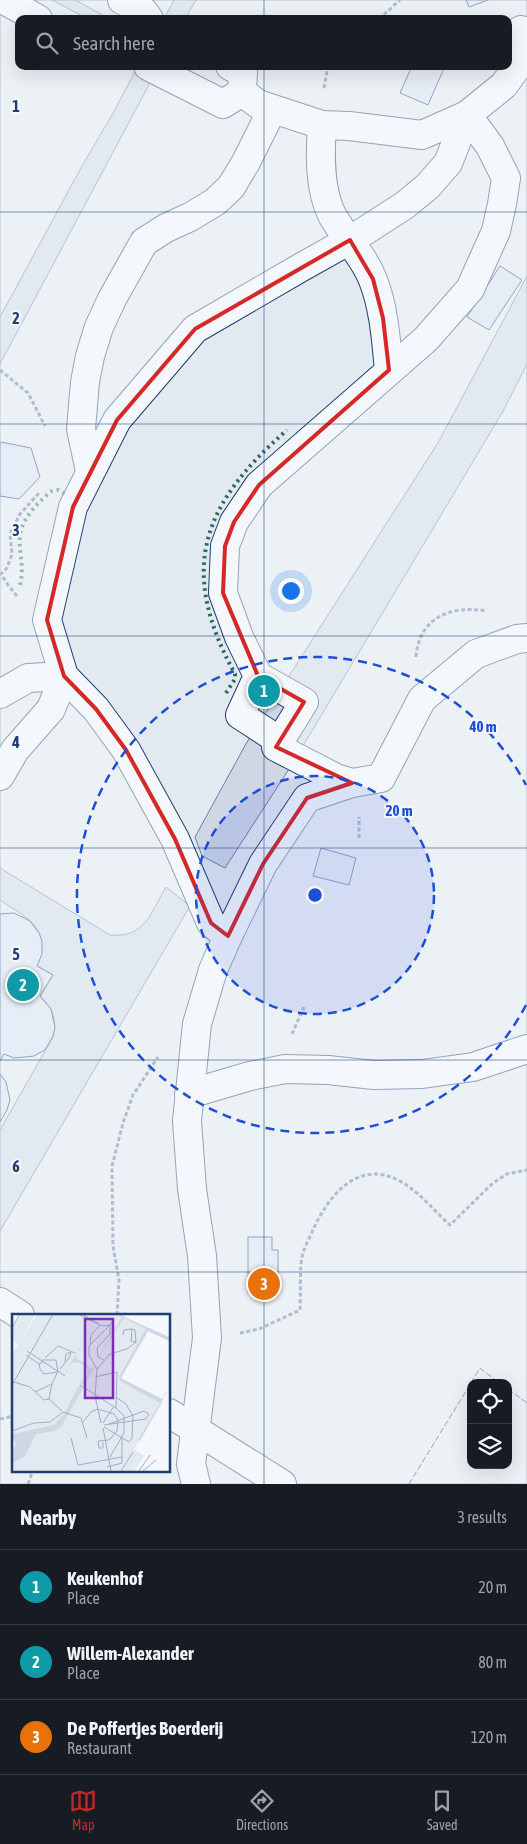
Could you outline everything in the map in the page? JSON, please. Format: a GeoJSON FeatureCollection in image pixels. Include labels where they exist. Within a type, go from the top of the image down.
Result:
{"type":"FeatureCollection","features":[{"type":"Feature","properties":{"kind":"street"},"geometry":{"type":"LineString","coordinates":[[4,0],[31,15]]}},
{"type":"Feature","properties":{"kind":"street"},"geometry":{"type":"LineString","coordinates":[[122,0],[143,11],[146,15]]}},
{"type":"Feature","properties":{"kind":"street"},"geometry":{"type":"LineString","coordinates":[[242,92],[258,104],[272,110],[322,125],[349,126],[422,135],[467,115],[504,85],[519,64],[521,30]]}},
{"type":"Feature","properties":{"kind":"street"},"geometry":{"type":"LineString","coordinates":[[155,70],[223,104],[242,92]]}},
{"type":"Feature","properties":{"kind":"street"},"geometry":{"type":"LineString","coordinates":[[237,70],[243,73],[242,92]]}},
{"type":"Feature","properties":{"kind":"street"},"geometry":{"type":"LineString","coordinates":[[90,471],[81,428],[84,391],[90,356],[112,299],[144,242],[215,202],[231,187],[272,110]]}},
{"type":"Feature","properties":{"kind":"street"},"geometry":{"type":"LineString","coordinates":[[228,936],[211,923],[175,839],[126,750],[96,709],[64,676],[47,620],[73,507],[117,420],[195,328],[350,240],[405,205],[428,186],[448,163],[467,115]]}},
{"type":"Feature","properties":{"kind":"street"},"geometry":{"type":"LineString","coordinates":[[288,749],[304,702],[258,676],[239,637],[223,593],[225,546],[234,522],[259,485],[426,339],[470,289],[496,231],[506,178],[490,146],[467,115]]}},
{"type":"Feature","properties":{"kind":"street"},"geometry":{"type":"LineString","coordinates":[[322,125],[320,152],[323,182],[332,215],[350,240],[373,279],[383,318],[389,370]]}},
{"type":"Feature","properties":{"kind":"street"},"geometry":{"type":"LineString","coordinates":[[196,1484],[191,1464],[207,1338],[202,1256],[192,1189],[188,1121],[197,1024],[214,970],[228,936],[263,864],[306,798],[352,783],[381,778],[422,699],[476,654],[517,639],[527,638]]}},
{"type":"Feature","properties":{"kind":"street"},"geometry":{"type":"LineString","coordinates":[[0,694],[28,678],[64,676]]}},
{"type":"Feature","properties":{"kind":"street"},"geometry":{"type":"LineString","coordinates":[[0,776],[7,742],[51,709],[64,676]]}},
{"type":"Feature","properties":{"kind":"street"},"geometry":{"type":"LineString","coordinates":[[258,676],[240,715],[288,749],[336,778],[352,783]]}},
{"type":"Feature","properties":{"kind":"street"},"geometry":{"type":"LineString","coordinates":[[190,1094],[250,1076],[290,1068],[374,1075],[422,1074],[473,1067],[527,1049]]}},
{"type":"Feature","properties":{"kind":"street"},"geometry":{"type":"LineString","coordinates":[[0,1302],[18,1314]]}},
{"type":"Feature","properties":{"kind":"street"},"geometry":{"type":"LineString","coordinates":[[170,1414],[282,1484]]}},
{"type":"Feature","properties":{"kind":"path"},"geometry":{"type":"LineString","coordinates":[[383,15],[400,0]]}},
{"type":"Feature","properties":{"kind":"path"},"geometry":{"type":"LineString","coordinates":[[0,370],[5,373]]}},
{"type":"Feature","properties":{"kind":"path"},"geometry":{"type":"LineString","coordinates":[[45,487],[20,514],[10,534],[12,554],[7,568],[1,574],[8,586],[22,601],[47,620]]}},
{"type":"Feature","properties":{"kind":"path"},"geometry":{"type":"LineString","coordinates":[[117,1314],[119,1280],[113,1246],[112,1166],[123,1123],[133,1095],[158,1056],[185,1030],[197,1024]]}},
{"type":"Feature","properties":{"kind":"path"},"geometry":{"type":"LineString","coordinates":[[207,1338],[259,1329],[300,1310],[302,1254],[320,1214],[337,1191],[359,1177],[376,1174],[398,1180],[417,1194],[450,1225],[493,1183],[507,1174],[527,1170]]}},
{"type":"Feature","properties":{"kind":"path"},"geometry":{"type":"LineString","coordinates":[[28,1484],[33,1472]]}},
{"type":"Feature","properties":{"kind":"highlighted area"},"geometry":{"type":"Polygon","coordinates":[[[350,240],[373,279],[383,318],[389,370],[259,485],[234,522],[225,546],[223,593],[258,676],[304,702],[276,747],[352,783],[307,798],[263,864],[228,936],[211,923],[175,839],[126,750],[96,709],[64,676],[47,620],[73,507],[117,420],[195,329],[350,240]]]}},
{"type":"Feature","properties":{"kind":"shaded area"},"geometry":{"type":"Polygon","coordinates":[[[0,0],[527,0],[527,1484],[0,1484],[0,0]]]}},
{"type":"Feature","properties":{"kind":"shaded area"},"geometry":{"type":"Polygon","coordinates":[[[52,0],[75,0],[103,15],[80,15],[52,0]]]}},
{"type":"Feature","properties":{"kind":"shaded area"},"geometry":{"type":"Polygon","coordinates":[[[174,0],[196,0],[187,15],[166,15],[174,0]]]}},
{"type":"Feature","properties":{"kind":"shaded area"},"geometry":{"type":"Polygon","coordinates":[[[136,70],[157,70],[0,364],[0,317],[82,166],[136,70]]]}},
{"type":"Feature","properties":{"kind":"shaded area"},"geometry":{"type":"Polygon","coordinates":[[[527,276],[527,364],[502,413],[291,766],[225,868],[202,856],[195,837],[247,742],[439,441],[527,276]]]}},
{"type":"Feature","properties":{"kind":"shaded area"},"geometry":{"type":"Polygon","coordinates":[[[0,868],[110,935],[131,933],[139,928],[150,915],[166,887],[190,906],[0,1231],[0,1130],[53,1037],[54,1020],[51,1010],[40,996],[53,975],[37,966],[41,948],[40,935],[37,928],[26,917],[0,900],[0,868]]]}},
{"type":"Feature","properties":{"kind":"building"},"geometry":{"type":"Polygon","coordinates":[[[466,0],[488,0],[469,7],[466,0]]]}},
{"type":"Feature","properties":{"kind":"building"},"geometry":{"type":"Polygon","coordinates":[[[410,70],[443,70],[428,105],[400,93],[410,70]]]}},
{"type":"Feature","properties":{"kind":"building"},"geometry":{"type":"Polygon","coordinates":[[[500,266],[522,280],[489,330],[467,317],[500,266]]]}},
{"type":"Feature","properties":{"kind":"building"},"geometry":{"type":"Polygon","coordinates":[[[1,442],[31,448],[40,477],[19,499],[0,496],[1,442]]]}},
{"type":"Feature","properties":{"kind":"building"},"geometry":{"type":"Polygon","coordinates":[[[321,848],[356,858],[349,885],[313,876],[321,848]]]}},
{"type":"Feature","properties":{"kind":"building"},"geometry":{"type":"Polygon","coordinates":[[[14,913],[30,921],[39,933],[42,941],[42,954],[37,966],[53,975],[40,996],[51,1009],[55,1027],[53,1036],[45,1050],[34,1056],[14,1058],[4,1054],[0,1061],[0,914],[14,913]]]}},
{"type":"Feature","properties":{"kind":"building"},"geometry":{"type":"Polygon","coordinates":[[[0,1074],[6,1082],[10,1100],[0,1122],[0,1074]]]}},
{"type":"Feature","properties":{"kind":"building"},"geometry":{"type":"Polygon","coordinates":[[[248,1237],[272,1237],[272,1250],[278,1250],[278,1293],[248,1293],[248,1237]]]}},
{"type":"Feature","properties":{"kind":"hedge"},"geometry":{"type":"LineString","coordinates":[[226,693],[235,679],[235,674],[217,637],[207,603],[204,571],[207,541],[218,513],[235,485],[258,458],[287,430]]}},
{"type":"Feature","properties":{"kind":"hedge"},"geometry":{"type":"LineString","coordinates":[[20,585],[22,571],[20,535],[24,522],[37,505],[52,491],[58,490],[67,495]]}},
{"type":"Feature","properties":{"kind":"fence"},"geometry":{"type":"LineString","coordinates":[[473,1379],[480,1368],[494,1379]]}},
{"type":"Feature","properties":{"kind":"fence"},"geometry":{"type":"LineString","coordinates":[[409,1484],[467,1390]]}},
{"type":"Feature","properties":{"kind":"fence"},"geometry":{"type":"LineString","coordinates":[[512,1392],[527,1403]]}},
{"type":"Feature","properties":{"kind":"place","name":"Keukenhof"},"geometry":{"type":"Point","coordinates":[264,691]}},
{"type":"Feature","properties":{"kind":"place","name":"Willem-Alexander"},"geometry":{"type":"Point","coordinates":[23,985]}},
{"type":"Feature","properties":{"kind":"place","name":"De Poffertjes Boerderij"},"geometry":{"type":"Point","coordinates":[264,1284]}}]}
